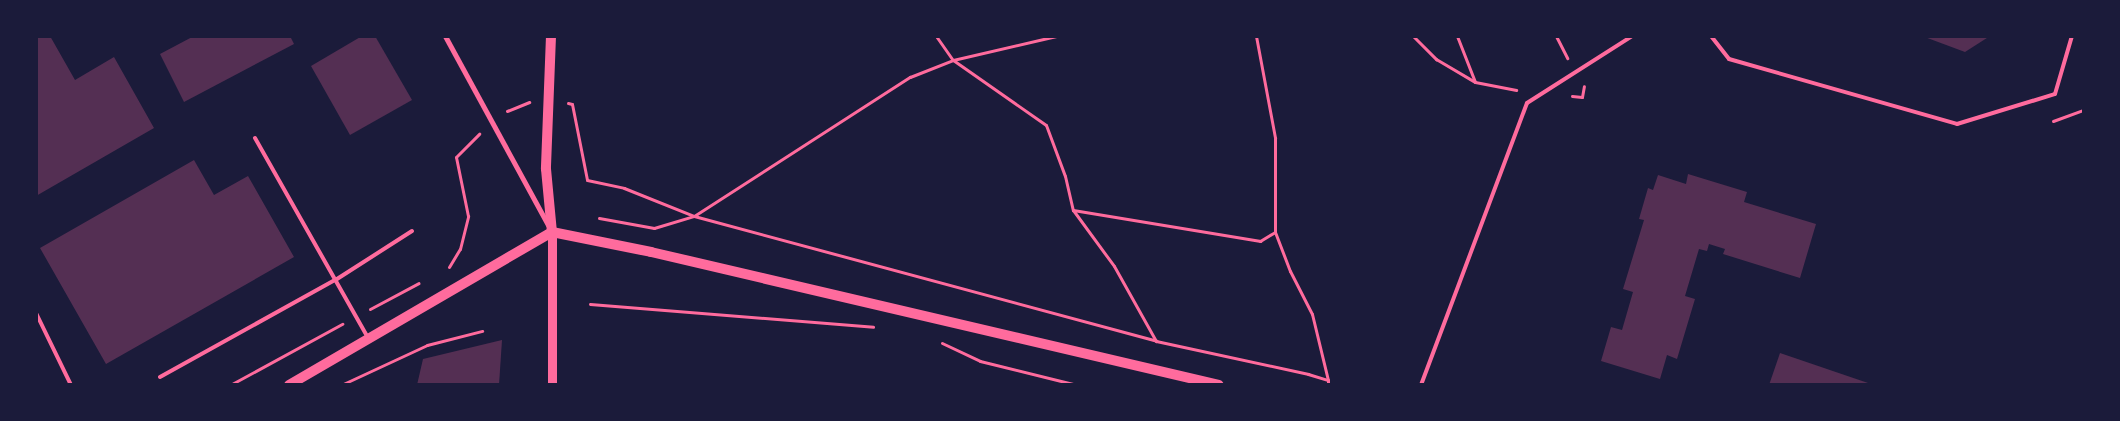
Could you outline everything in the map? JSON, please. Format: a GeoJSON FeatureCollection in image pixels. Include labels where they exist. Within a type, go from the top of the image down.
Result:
{"type":"FeatureCollection","features":[{"type":"Feature","properties":{"kind":"main road"},"geometry":{"type":"LineString","coordinates":[[551,36],[546,170],[552,232]]}},
{"type":"Feature","properties":{"kind":"main road"},"geometry":{"type":"LineString","coordinates":[[289,385],[552,232],[651,252],[1219,385]]}},
{"type":"Feature","properties":{"kind":"street"},"geometry":{"type":"LineString","coordinates":[[445,36],[552,232],[552,385]]}},
{"type":"Feature","properties":{"kind":"lane"},"geometry":{"type":"LineString","coordinates":[[1422,385],[1527,103],[1588,61],[1632,36]]}},
{"type":"Feature","properties":{"kind":"lane"},"geometry":{"type":"LineString","coordinates":[[1711,36],[1729,59],[1957,124],[2055,94],[2072,36]]}},
{"type":"Feature","properties":{"kind":"lane"},"geometry":{"type":"LineString","coordinates":[[255,138],[369,340]]}},
{"type":"Feature","properties":{"kind":"lane"},"geometry":{"type":"LineString","coordinates":[[160,376],[336,279],[412,231]]}},
{"type":"Feature","properties":{"kind":"lane"},"geometry":{"type":"LineString","coordinates":[[36,313],[71,385]]}},
{"type":"Feature","properties":{"kind":"path"},"geometry":{"type":"LineString","coordinates":[[936,36],[952,60],[1046,125],[1065,176],[1073,210],[1114,266],[1156,341]]}},
{"type":"Feature","properties":{"kind":"path"},"geometry":{"type":"LineString","coordinates":[[599,218],[654,228],[694,216],[910,76],[952,60],[1056,36]]}},
{"type":"Feature","properties":{"kind":"path"},"geometry":{"type":"LineString","coordinates":[[572,104],[587,180],[624,188],[694,216],[1156,341],[1328,382],[1312,314],[1290,272],[1275,232],[1275,138],[1256,36]]}},
{"type":"Feature","properties":{"kind":"path"},"geometry":{"type":"LineString","coordinates":[[1413,36],[1436,58],[1475,82],[1521,91]]}},
{"type":"Feature","properties":{"kind":"path"},"geometry":{"type":"LineString","coordinates":[[1457,36],[1475,82]]}},
{"type":"Feature","properties":{"kind":"path"},"geometry":{"type":"LineString","coordinates":[[1564,96],[1582,97],[1588,61]]}},
{"type":"Feature","properties":{"kind":"path"},"geometry":{"type":"LineString","coordinates":[[2053,122],[2084,110]]}},
{"type":"Feature","properties":{"kind":"path"},"geometry":{"type":"LineString","coordinates":[[442,271],[450,266],[460,249],[468,216],[456,157]]}},
{"type":"Feature","properties":{"kind":"path"},"geometry":{"type":"LineString","coordinates":[[1073,210],[1260,240],[1275,232]]}},
{"type":"Feature","properties":{"kind":"path"},"geometry":{"type":"LineString","coordinates":[[230,385],[424,280]]}},
{"type":"Feature","properties":{"kind":"path"},"geometry":{"type":"LineString","coordinates":[[590,304],[875,327]]}},
{"type":"Feature","properties":{"kind":"path"},"geometry":{"type":"LineString","coordinates":[[341,385],[427,346],[482,331]]}},
{"type":"Feature","properties":{"kind":"path"},"geometry":{"type":"LineString","coordinates":[[939,342],[980,361],[1077,385]]}},
{"type":"Feature","properties":{"kind":"building"},"geometry":{"type":"Polygon","coordinates":[[[36,36],[50,36],[75,80],[114,57],[154,128],[36,196],[36,36]]]}},
{"type":"Feature","properties":{"kind":"building"},"geometry":{"type":"Polygon","coordinates":[[[194,36],[290,36],[294,44],[184,102],[160,54],[194,36]]]}},
{"type":"Feature","properties":{"kind":"building"},"geometry":{"type":"Polygon","coordinates":[[[362,36],[375,36],[412,100],[350,135],[311,66],[362,36]]]}},
{"type":"Feature","properties":{"kind":"building"},"geometry":{"type":"Polygon","coordinates":[[[1922,36],[1990,36],[1965,52],[1922,36]]]}},
{"type":"Feature","properties":{"kind":"building"},"geometry":{"type":"Polygon","coordinates":[[[194,160],[214,195],[248,176],[294,257],[106,364],[40,248],[194,160]]]}},
{"type":"Feature","properties":{"kind":"building"},"geometry":{"type":"Polygon","coordinates":[[[1688,174],[1747,192],[1744,202],[1816,224],[1800,278],[1723,254],[1725,249],[1709,244],[1707,251],[1699,249],[1685,296],[1695,299],[1677,359],[1667,355],[1660,379],[1601,361],[1611,327],[1622,330],[1633,292],[1623,289],[1644,220],[1639,219],[1648,188],[1653,190],[1658,175],[1686,184],[1688,174]]]}},
{"type":"Feature","properties":{"kind":"building"},"geometry":{"type":"Polygon","coordinates":[[[502,340],[499,385],[417,385],[423,359],[502,340]]]}},
{"type":"Feature","properties":{"kind":"building"},"geometry":{"type":"Polygon","coordinates":[[[1780,353],[1871,384],[1871,385],[1769,385],[1780,353]]]}}]}
